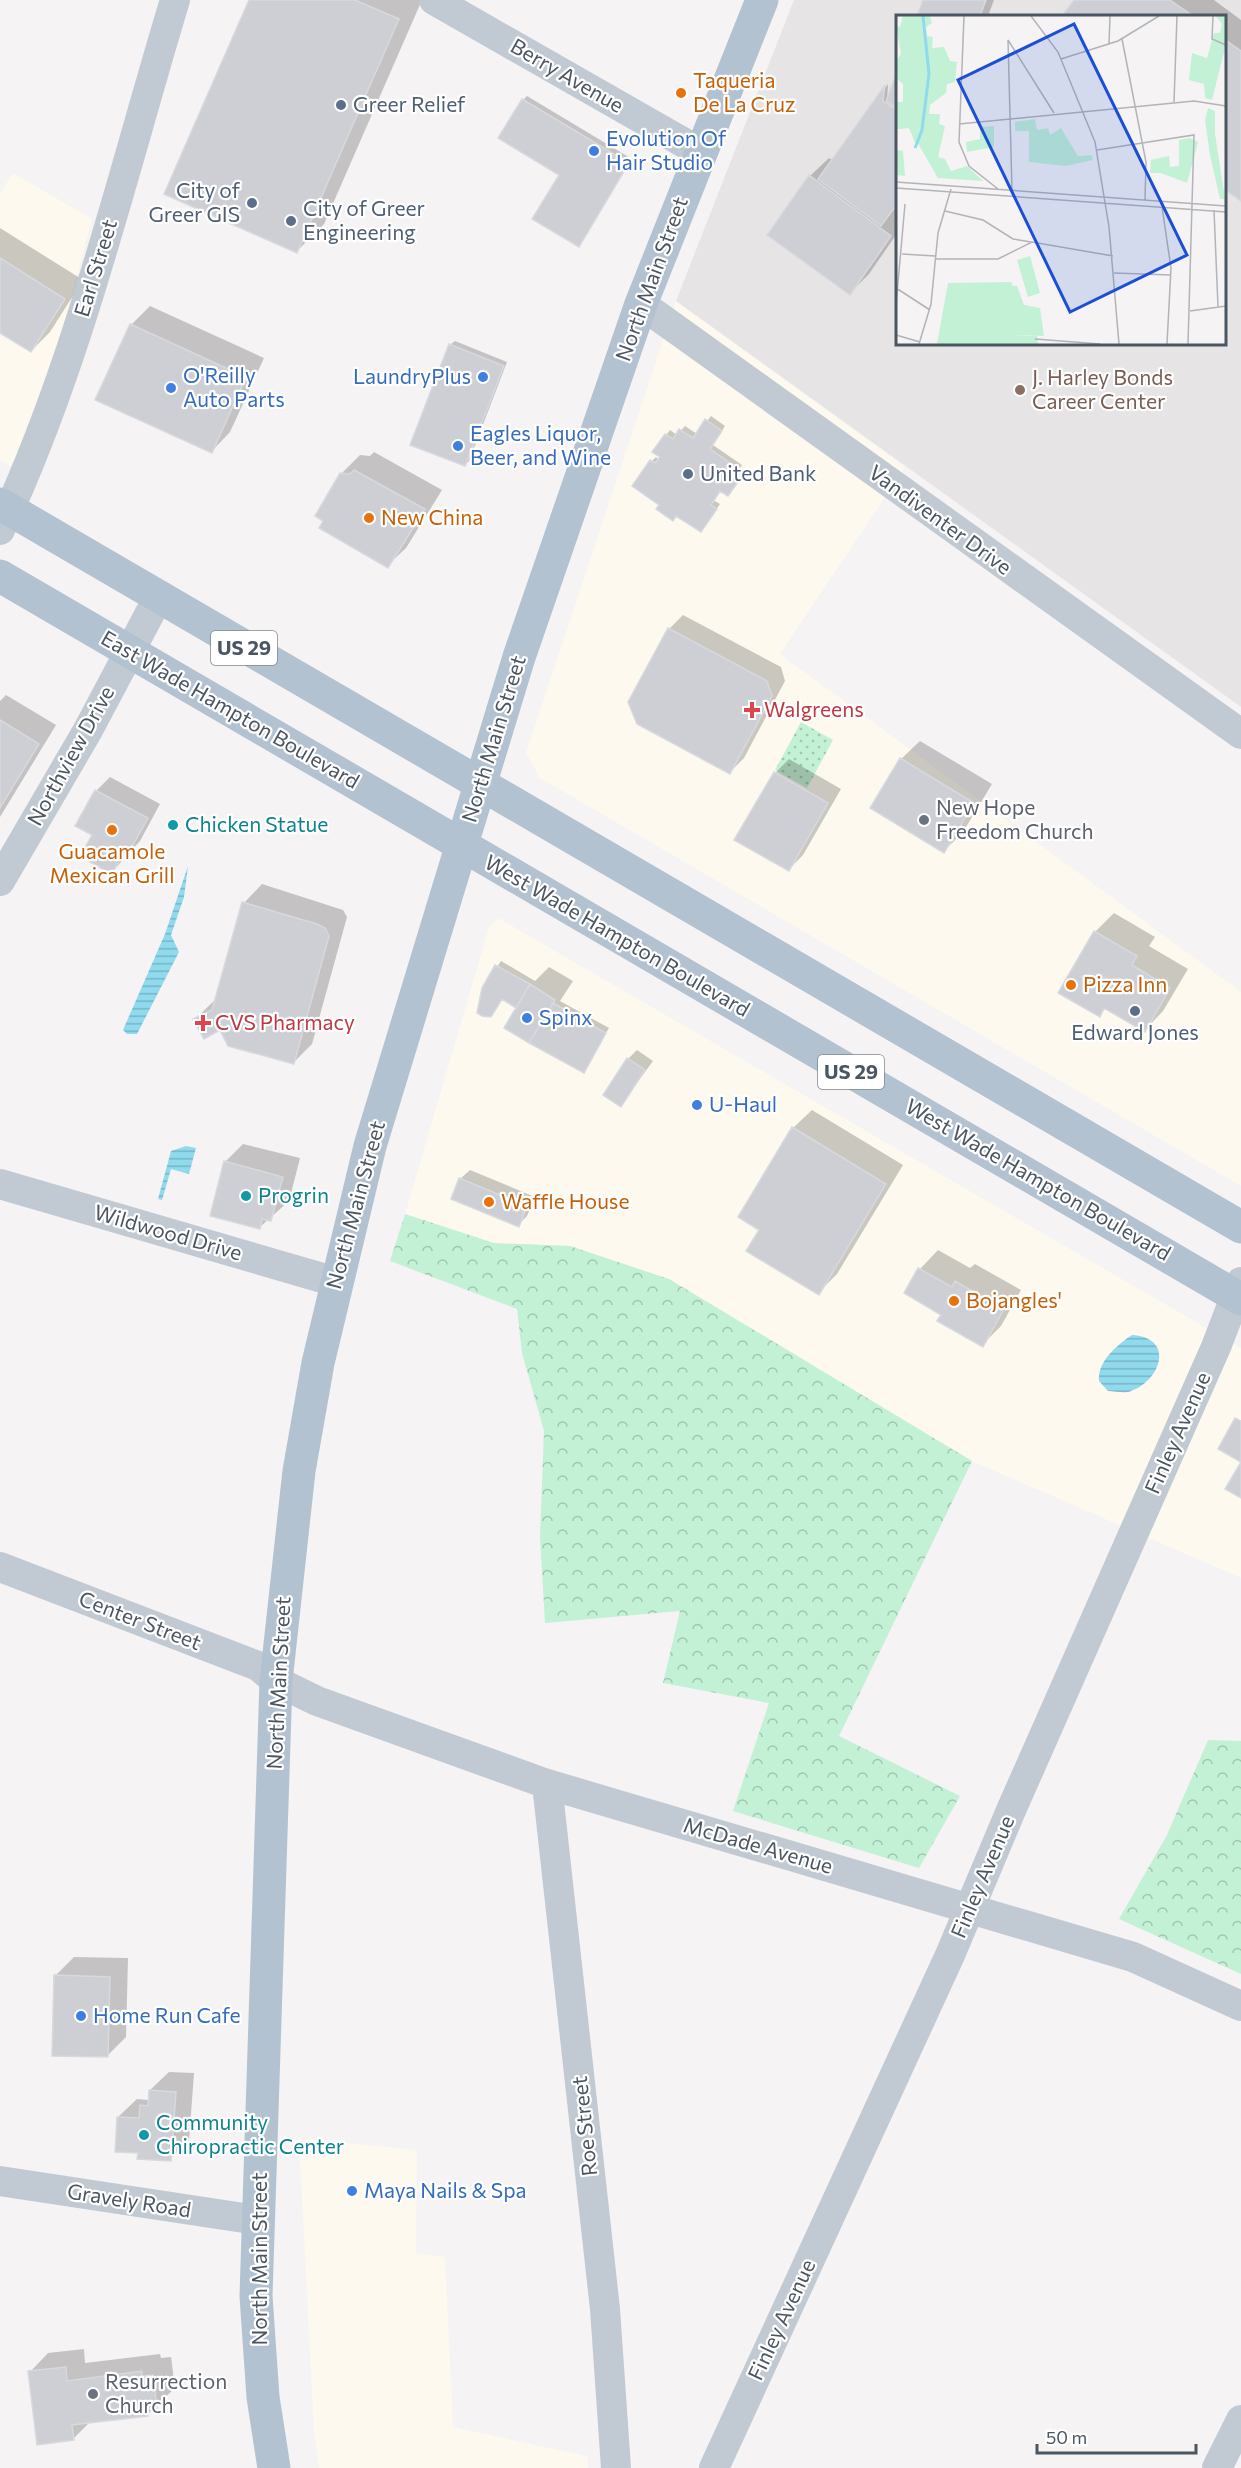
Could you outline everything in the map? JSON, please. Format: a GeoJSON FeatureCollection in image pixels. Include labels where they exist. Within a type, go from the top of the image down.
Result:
{"type":"FeatureCollection","features":[{"type":"Feature","properties":{"kind":"main road","name":"North Main Street"},"geometry":{"type":"LineString","coordinates":[[274,2468],[263,2397],[256,2296],[276,1681],[299,1471],[318,1363],[370,1146],[522,647],[640,304],[762,0]]}},
{"type":"Feature","properties":{"kind":"main road","name":"US 29"},"geometry":{"type":"LineString","coordinates":[[3,515],[158,598],[1241,1227]]}},
{"type":"Feature","properties":{"kind":"main road","name":"East Wade Hampton Boulevard"},"geometry":{"type":"LineString","coordinates":[[0,576],[461,845]]}},
{"type":"Feature","properties":{"kind":"main road","name":"West Wade Hampton Boulevard"},"geometry":{"type":"LineString","coordinates":[[461,845],[1239,1292]]}},
{"type":"Feature","properties":{"kind":"street","name":"Earl Street"},"geometry":{"type":"LineString","coordinates":[[3,515],[29,468],[68,363],[175,0]]}},
{"type":"Feature","properties":{"kind":"street","name":"Berry Avenue"},"geometry":{"type":"LineString","coordinates":[[434,0],[700,152]]}},
{"type":"Feature","properties":{"kind":"street","name":"Vandiventer Drive"},"geometry":{"type":"LineString","coordinates":[[640,304],[1241,734]]}},
{"type":"Feature","properties":{"kind":"street","name":"Northview Drive"},"geometry":{"type":"LineString","coordinates":[[0,881],[88,730],[158,598]]}},
{"type":"Feature","properties":{"kind":"street","name":"Wildwood Drive"},"geometry":{"type":"LineString","coordinates":[[0,1184],[336,1282]]}},
{"type":"Feature","properties":{"kind":"street","name":"Finley Avenue"},"geometry":{"type":"LineString","coordinates":[[714,2468],[969,1908],[1239,1292]]}},
{"type":"Feature","properties":{"kind":"street","name":"Center Street"},"geometry":{"type":"LineString","coordinates":[[0,1567],[258,1666],[276,1681]]}},
{"type":"Feature","properties":{"kind":"street","name":"McDade Avenue"},"geometry":{"type":"LineString","coordinates":[[276,1681],[317,1701],[547,1784],[1133,1956],[1241,2006]]}},
{"type":"Feature","properties":{"kind":"street","name":"Roe Street"},"geometry":{"type":"LineString","coordinates":[[547,1784],[605,2309],[616,2468]]}},
{"type":"Feature","properties":{"kind":"street","name":"Gravely Road"},"geometry":{"type":"LineString","coordinates":[[0,2181],[257,2220]]}},
{"type":"Feature","properties":{"kind":"street"},"geometry":{"type":"LineString","coordinates":[[1217,2468],[1241,2420]]}},
{"type":"Feature","properties":{"kind":"shaded area","name":"J. Harley Bonds Career Center"},"geometry":{"type":"Polygon","coordinates":[[[794,0],[1241,0],[1241,707],[676,301],[794,0]]]}},
{"type":"Feature","properties":{"kind":"shaded area"},"geometry":{"type":"Polygon","coordinates":[[[13,173],[92,219],[58,347],[17,460],[10,466],[0,460],[0,193],[13,173]]]}},
{"type":"Feature","properties":{"kind":"shaded area"},"geometry":{"type":"Polygon","coordinates":[[[676,301],[905,467],[780,654],[1241,992],[1241,1186],[540,778],[526,753],[676,301]]]}},
{"type":"Feature","properties":{"kind":"shaded area"},"geometry":{"type":"Polygon","coordinates":[[[498,918],[1241,1348],[1241,1578],[972,1461],[669,1279],[570,1246],[494,1243],[405,1214],[489,927],[498,918]]]}},
{"type":"Feature","properties":{"kind":"shaded area"},"geometry":{"type":"Polygon","coordinates":[[[299,2138],[417,2150],[416,2253],[445,2257],[453,2427],[587,2456],[588,2468],[319,2468],[314,2432],[299,2138]]]}},
{"type":"Feature","properties":{"kind":"green space"},"geometry":{"type":"Polygon","coordinates":[[[801,722],[833,740],[807,788],[775,770],[801,722]]]}},
{"type":"Feature","properties":{"kind":"green space"},"geometry":{"type":"Polygon","coordinates":[[[405,1214],[494,1243],[570,1246],[669,1279],[972,1461],[839,1736],[960,1796],[919,1868],[733,1811],[769,1703],[663,1683],[680,1611],[545,1623],[540,1537],[544,1431],[522,1353],[517,1309],[390,1261],[405,1214]]]}},
{"type":"Feature","properties":{"kind":"green space"},"geometry":{"type":"Polygon","coordinates":[[[1208,1740],[1241,1741],[1241,1974],[1119,1919],[1167,1835],[1208,1740]]]}},
{"type":"Feature","properties":{"kind":"water"},"geometry":{"type":"Polygon","coordinates":[[[188,866],[184,897],[171,935],[179,952],[137,1034],[127,1034],[123,1030],[165,934],[188,866]]]}},
{"type":"Feature","properties":{"kind":"water"},"geometry":{"type":"Polygon","coordinates":[[[186,1146],[196,1148],[189,1174],[171,1169],[162,1200],[158,1199],[171,1151],[186,1146]]]}},
{"type":"Feature","properties":{"kind":"water"},"geometry":{"type":"Polygon","coordinates":[[[1132,1335],[1146,1338],[1159,1351],[1156,1370],[1141,1386],[1129,1392],[1108,1391],[1099,1381],[1101,1367],[1114,1349],[1132,1335]]]}},
{"type":"Feature","properties":{"kind":"building"},"geometry":{"type":"Polygon","coordinates":[[[249,0],[355,0],[399,19],[297,253],[164,194],[249,0]]]}},
{"type":"Feature","properties":{"kind":"building"},"geometry":{"type":"Polygon","coordinates":[[[923,0],[986,0],[980,15],[917,15],[923,0]]]}},
{"type":"Feature","properties":{"kind":"building"},"geometry":{"type":"Polygon","coordinates":[[[1074,0],[1170,0],[1192,15],[1063,15],[1074,0]]]}},
{"type":"Feature","properties":{"kind":"building"},"geometry":{"type":"Polygon","coordinates":[[[1226,40],[1241,51],[1241,201],[1226,190],[1226,40]]]}},
{"type":"Feature","properties":{"kind":"building"},"geometry":{"type":"Polygon","coordinates":[[[896,74],[896,108],[886,101],[896,74]]]}},
{"type":"Feature","properties":{"kind":"building"},"geometry":{"type":"Polygon","coordinates":[[[885,85],[883,101],[896,110],[896,206],[881,226],[818,179],[885,85]]]}},
{"type":"Feature","properties":{"kind":"building"},"geometry":{"type":"Polygon","coordinates":[[[522,99],[629,163],[579,247],[532,219],[559,175],[498,138],[522,99]]]}},
{"type":"Feature","properties":{"kind":"building"},"geometry":{"type":"Polygon","coordinates":[[[809,175],[891,236],[850,295],[767,235],[809,175]]]}},
{"type":"Feature","properties":{"kind":"building"},"geometry":{"type":"Polygon","coordinates":[[[0,258],[65,299],[31,352],[0,333],[0,258]]]}},
{"type":"Feature","properties":{"kind":"building","name":"O'Reilly Auto Parts"},"geometry":{"type":"Polygon","coordinates":[[[130,324],[246,377],[212,453],[95,400],[130,324]]]}},
{"type":"Feature","properties":{"kind":"building"},"geometry":{"type":"Polygon","coordinates":[[[449,344],[504,366],[465,466],[410,445],[449,344]]]}},
{"type":"Feature","properties":{"kind":"building","name":"United Bank"},"geometry":{"type":"Polygon","coordinates":[[[705,419],[722,431],[710,449],[739,469],[733,479],[738,482],[728,496],[720,491],[711,505],[717,509],[701,532],[676,516],[673,521],[656,509],[659,505],[632,486],[650,460],[655,463],[660,457],[652,452],[665,434],[673,439],[679,429],[693,438],[705,419]]]}},
{"type":"Feature","properties":{"kind":"building","name":"New China"},"geometry":{"type":"Polygon","coordinates":[[[354,470],[425,509],[388,568],[319,528],[323,521],[315,516],[340,473],[350,474],[354,470]]]}},
{"type":"Feature","properties":{"kind":"building","name":"Walgreens"},"geometry":{"type":"Polygon","coordinates":[[[668,628],[767,681],[772,696],[730,774],[637,724],[628,702],[668,628]]]}},
{"type":"Feature","properties":{"kind":"building"},"geometry":{"type":"Polygon","coordinates":[[[0,720],[39,744],[0,808],[0,720]]]}},
{"type":"Feature","properties":{"kind":"building"},"geometry":{"type":"Polygon","coordinates":[[[900,758],[974,803],[944,853],[870,808],[900,758]]]}},
{"type":"Feature","properties":{"kind":"building"},"geometry":{"type":"Polygon","coordinates":[[[774,772],[828,803],[789,871],[734,840],[774,772]]]}},
{"type":"Feature","properties":{"kind":"building","name":"Guacamole Mexican Grill"},"geometry":{"type":"Polygon","coordinates":[[[95,790],[148,818],[126,857],[123,854],[112,874],[90,862],[94,855],[84,849],[92,835],[75,826],[95,790]]]}},
{"type":"Feature","properties":{"kind":"building","name":"CVS Pharmacy"},"geometry":{"type":"Polygon","coordinates":[[[242,902],[317,924],[325,928],[329,936],[294,1064],[228,1046],[220,1030],[204,1039],[193,1019],[212,1010],[242,902]]]}},
{"type":"Feature","properties":{"kind":"building"},"geometry":{"type":"Polygon","coordinates":[[[1094,931],[1137,956],[1132,965],[1170,988],[1145,1032],[1104,1008],[1100,1017],[1058,993],[1094,931]]]}},
{"type":"Feature","properties":{"kind":"building","name":"Spinx"},"geometry":{"type":"Polygon","coordinates":[[[495,965],[530,984],[516,1008],[502,999],[491,1017],[482,1016],[477,1013],[482,988],[495,965]]]}},
{"type":"Feature","properties":{"kind":"building","name":"Spinx"},"geometry":{"type":"Polygon","coordinates":[[[530,984],[555,1000],[529,1043],[504,1028],[530,984]]]}},
{"type":"Feature","properties":{"kind":"building","name":"Spinx"},"geometry":{"type":"Polygon","coordinates":[[[553,1003],[606,1033],[584,1073],[529,1043],[553,1003]]]}},
{"type":"Feature","properties":{"kind":"building"},"geometry":{"type":"Polygon","coordinates":[[[627,1058],[645,1070],[621,1107],[603,1095],[627,1058]]]}},
{"type":"Feature","properties":{"kind":"building"},"geometry":{"type":"Polygon","coordinates":[[[792,1127],[886,1184],[819,1295],[746,1251],[759,1230],[738,1217],[792,1127]]]}},
{"type":"Feature","properties":{"kind":"building","name":"Progrin"},"geometry":{"type":"Polygon","coordinates":[[[224,1161],[283,1177],[271,1221],[262,1219],[260,1229],[210,1216],[224,1161]]]}},
{"type":"Feature","properties":{"kind":"building","name":"Waffle House"},"geometry":{"type":"Polygon","coordinates":[[[459,1178],[527,1206],[519,1227],[451,1199],[459,1178]]]}},
{"type":"Feature","properties":{"kind":"building","name":"Bojangles'"},"geometry":{"type":"Polygon","coordinates":[[[918,1268],[952,1287],[955,1281],[1004,1309],[983,1347],[937,1321],[941,1315],[904,1293],[918,1268]]]}},
{"type":"Feature","properties":{"kind":"building"},"geometry":{"type":"Polygon","coordinates":[[[1235,1418],[1241,1421],[1241,1462],[1218,1449],[1235,1418]]]}},
{"type":"Feature","properties":{"kind":"building"},"geometry":{"type":"Polygon","coordinates":[[[1241,1462],[1241,1498],[1225,1489],[1241,1462]]]}},
{"type":"Feature","properties":{"kind":"building","name":"Home Run Cafe"},"geometry":{"type":"Polygon","coordinates":[[[54,1975],[110,1977],[108,2057],[52,2056],[54,1975]]]}},
{"type":"Feature","properties":{"kind":"building","name":"Community Chiropractic Center"},"geometry":{"type":"Polygon","coordinates":[[[149,2090],[176,2092],[171,2161],[137,2159],[138,2153],[115,2152],[117,2117],[139,2118],[140,2105],[148,2106],[149,2090]]]}},
{"type":"Feature","properties":{"kind":"building","name":"Resurrection Church"},"geometry":{"type":"Polygon","coordinates":[[[66,2367],[67,2381],[142,2371],[142,2376],[153,2375],[157,2408],[147,2409],[148,2416],[72,2425],[74,2440],[37,2445],[28,2371],[66,2367]]]}},
{"type":"Feature","properties":{"kind":"place","name":"Taqueria De La Cruz"},"geometry":{"type":"Point","coordinates":[681,93]}},
{"type":"Feature","properties":{"kind":"place","name":"Greer Relief"},"geometry":{"type":"Point","coordinates":[341,105]}},
{"type":"Feature","properties":{"kind":"place","name":"Evolution Of Hair Studio"},"geometry":{"type":"Point","coordinates":[594,151]}},
{"type":"Feature","properties":{"kind":"place","name":"City of Greer GIS"},"geometry":{"type":"Point","coordinates":[252,203]}},
{"type":"Feature","properties":{"kind":"place","name":"City of Greer Engineering"},"geometry":{"type":"Point","coordinates":[291,221]}},
{"type":"Feature","properties":{"kind":"place","name":"LaundryPlus"},"geometry":{"type":"Point","coordinates":[483,377]}},
{"type":"Feature","properties":{"kind":"place","name":"O'Reilly Auto Parts"},"geometry":{"type":"Point","coordinates":[171,388]}},
{"type":"Feature","properties":{"kind":"place","name":"J. Harley Bonds Career Center"},"geometry":{"type":"Point","coordinates":[1020,390]}},
{"type":"Feature","properties":{"kind":"place","name":"Eagles Liquor, Beer, and Wine"},"geometry":{"type":"Point","coordinates":[458,446]}},
{"type":"Feature","properties":{"kind":"place","name":"United Bank"},"geometry":{"type":"Point","coordinates":[688,474]}},
{"type":"Feature","properties":{"kind":"place","name":"New China"},"geometry":{"type":"Point","coordinates":[369,518]}},
{"type":"Feature","properties":{"kind":"place","name":"Walgreens"},"geometry":{"type":"Point","coordinates":[752,710]}},
{"type":"Feature","properties":{"kind":"place","name":"New Hope Freedom Church"},"geometry":{"type":"Point","coordinates":[924,820]}},
{"type":"Feature","properties":{"kind":"place","name":"Chicken Statue"},"geometry":{"type":"Point","coordinates":[173,825]}},
{"type":"Feature","properties":{"kind":"place","name":"Guacamole Mexican Grill"},"geometry":{"type":"Point","coordinates":[112,830]}},
{"type":"Feature","properties":{"kind":"place","name":"Pizza Inn"},"geometry":{"type":"Point","coordinates":[1071,985]}},
{"type":"Feature","properties":{"kind":"place","name":"Edward Jones"},"geometry":{"type":"Point","coordinates":[1135,1011]}},
{"type":"Feature","properties":{"kind":"place","name":"Spinx"},"geometry":{"type":"Point","coordinates":[527,1018]}},
{"type":"Feature","properties":{"kind":"place","name":"CVS Pharmacy"},"geometry":{"type":"Point","coordinates":[203,1023]}},
{"type":"Feature","properties":{"kind":"place","name":"U-Haul"},"geometry":{"type":"Point","coordinates":[697,1105]}},
{"type":"Feature","properties":{"kind":"place","name":"Progrin"},"geometry":{"type":"Point","coordinates":[246,1196]}},
{"type":"Feature","properties":{"kind":"place","name":"Waffle House"},"geometry":{"type":"Point","coordinates":[489,1202]}},
{"type":"Feature","properties":{"kind":"place","name":"Bojangles'"},"geometry":{"type":"Point","coordinates":[954,1301]}},
{"type":"Feature","properties":{"kind":"place","name":"Home Run Cafe"},"geometry":{"type":"Point","coordinates":[81,2016]}},
{"type":"Feature","properties":{"kind":"place","name":"Community Chiropractic Center"},"geometry":{"type":"Point","coordinates":[144,2135]}},
{"type":"Feature","properties":{"kind":"place","name":"Maya Nails & Spa"},"geometry":{"type":"Point","coordinates":[352,2191]}},
{"type":"Feature","properties":{"kind":"place","name":"Resurrection Church"},"geometry":{"type":"Point","coordinates":[93,2394]}}]}
